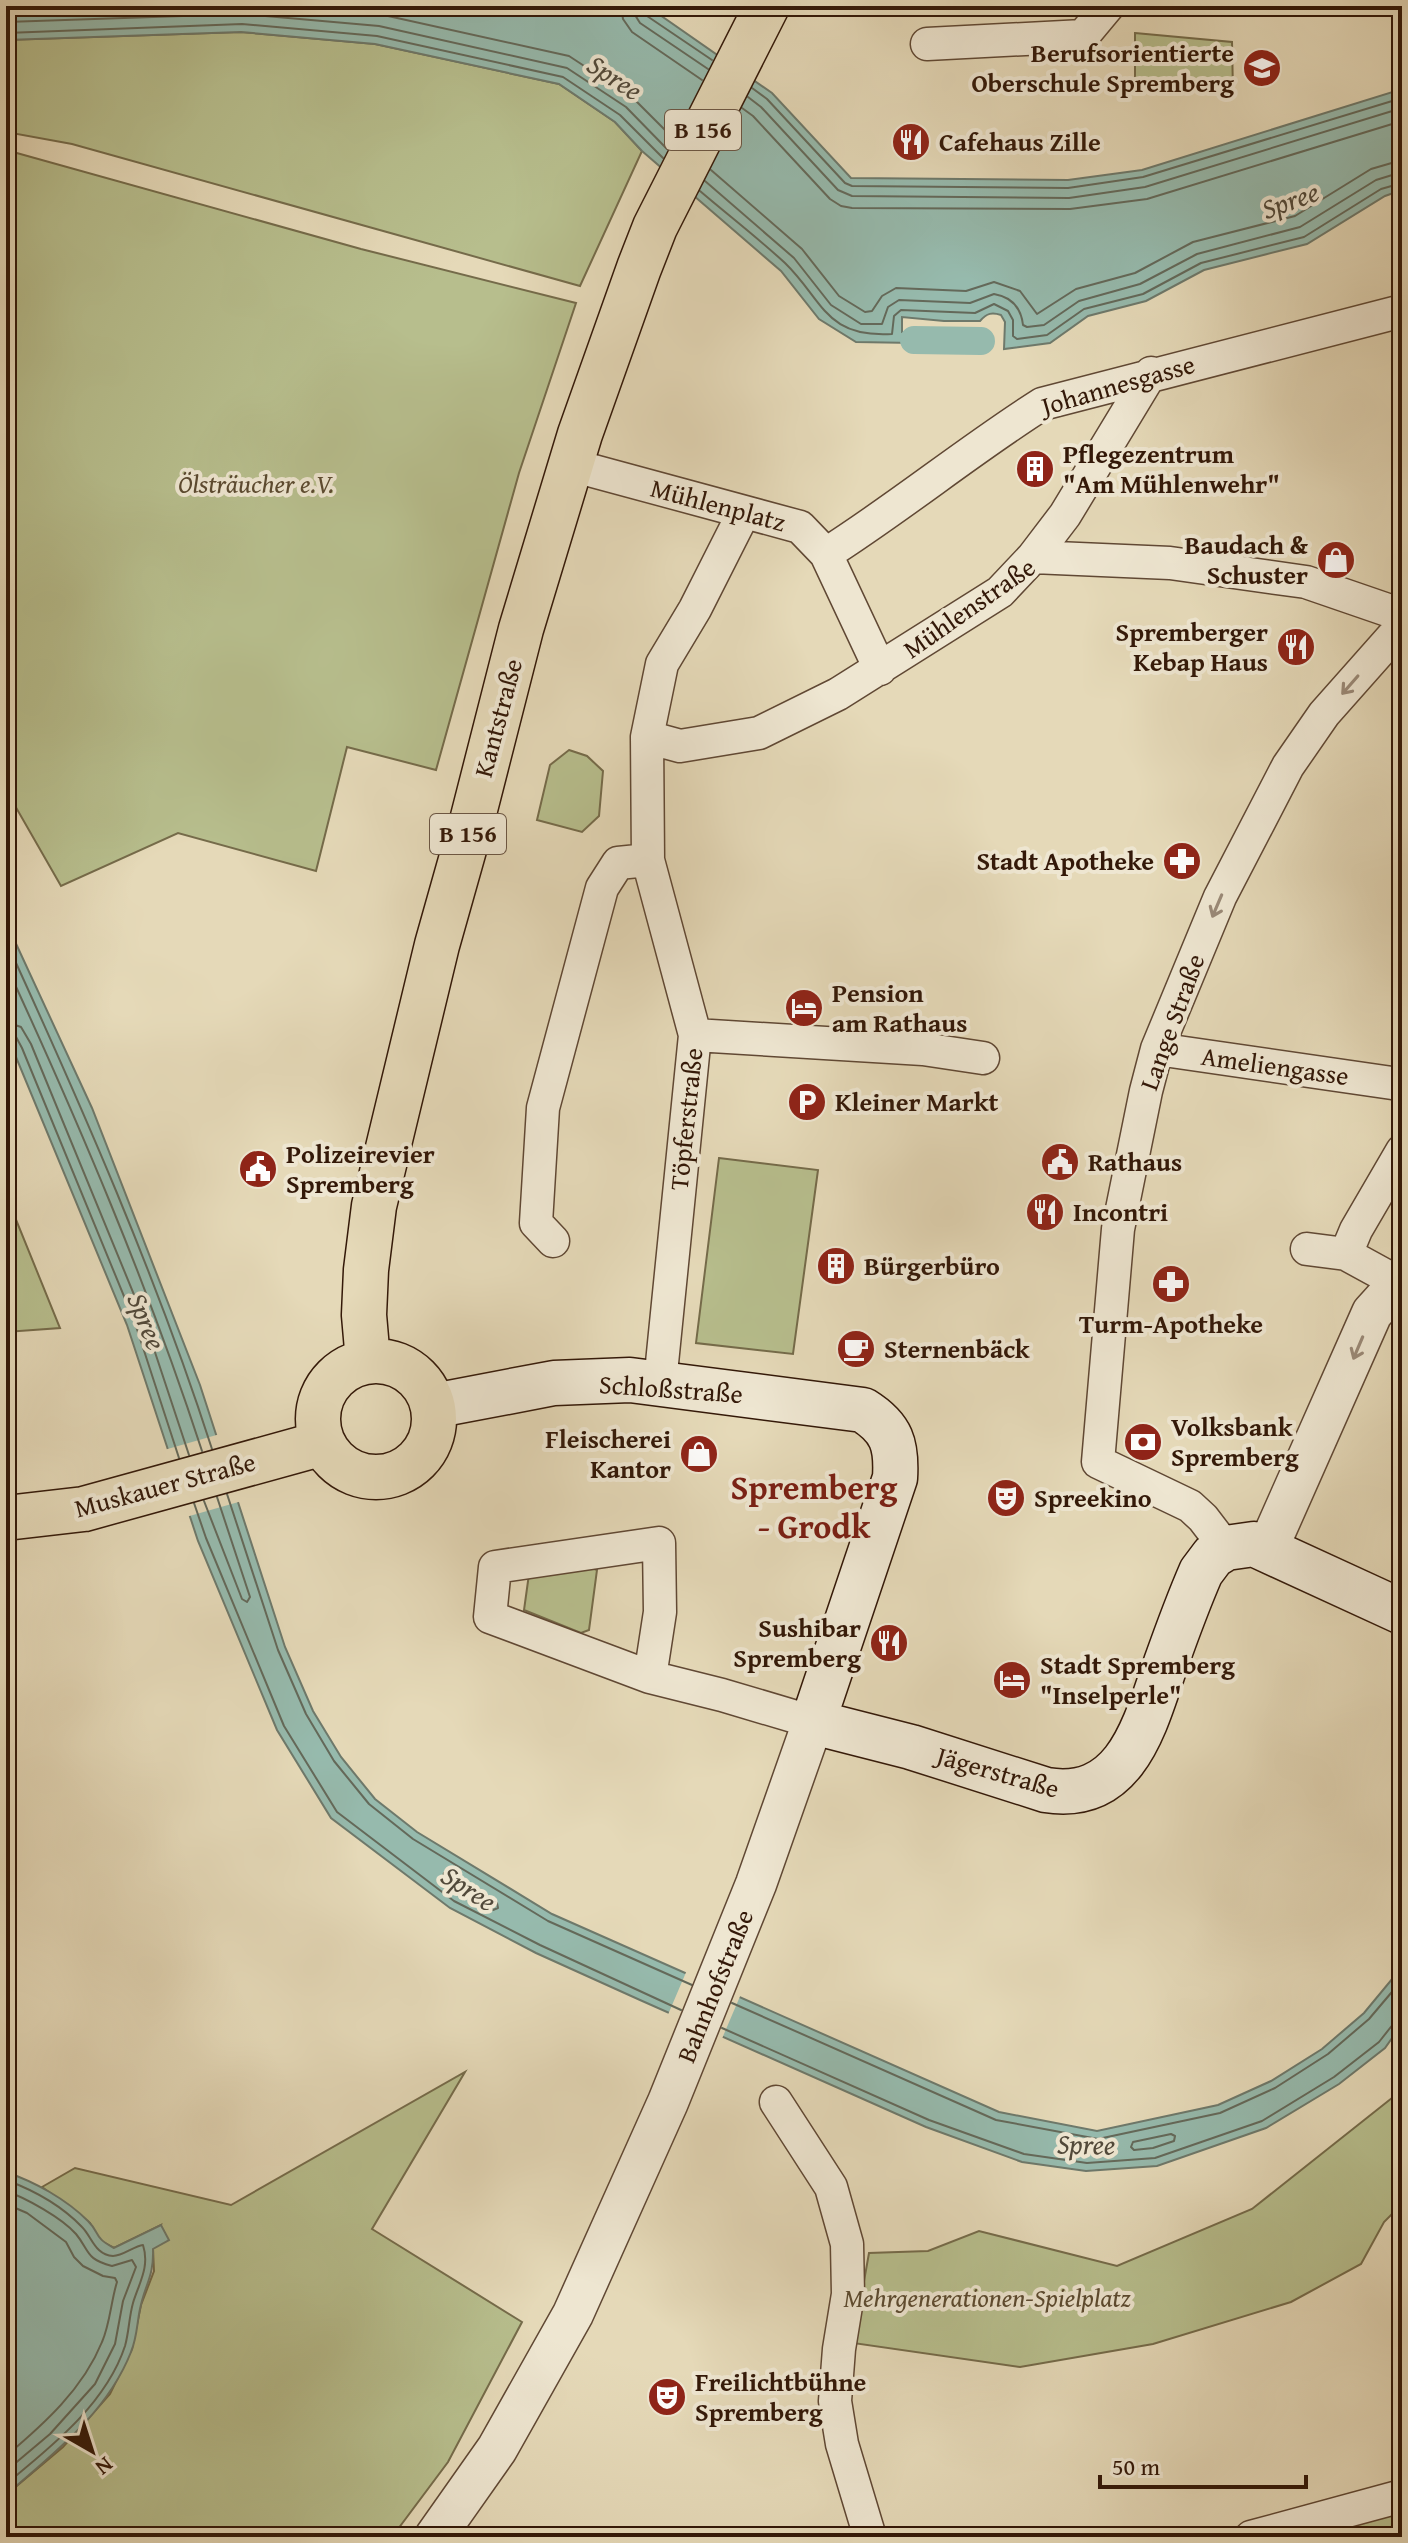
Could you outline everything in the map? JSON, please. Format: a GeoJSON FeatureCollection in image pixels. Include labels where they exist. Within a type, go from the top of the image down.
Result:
{"type":"FeatureCollection","features":[{"type":"Feature","properties":{"kind":"main road","name":"Kantstraße"},"geometry":{"type":"LineString","coordinates":[[368,1361],[364,1315],[374,1206],[437,945],[521,629],[620,314],[655,227],[759,20]]}},
{"type":"Feature","properties":{"kind":"main road"},"geometry":{"type":"LineString","coordinates":[[368,1361],[385,1361],[401,1366],[416,1376],[433,1406],[434,1424],[429,1443],[418,1459],[403,1470],[385,1476],[366,1476],[348,1470],[333,1459],[323,1443],[318,1426],[324,1391],[335,1377],[350,1366],[368,1361]]}},
{"type":"Feature","properties":{"kind":"main road","name":"Schloßstraße"},"geometry":{"type":"LineString","coordinates":[[433,1406],[554,1383],[630,1380],[660,1383],[877,1425]]}},
{"type":"Feature","properties":{"kind":"main road","name":"Bahnhofstraße"},"geometry":{"type":"LineString","coordinates":[[813,1722],[895,1478],[896,1460],[877,1425]]}},
{"type":"Feature","properties":{"kind":"main road","name":"Muskauer Straße"},"geometry":{"type":"LineString","coordinates":[[6,1518],[84,1509],[323,1443]]}},
{"type":"Feature","properties":{"kind":"main road"},"geometry":{"type":"LineString","coordinates":[[1249,1547],[1402,1612]]}},
{"type":"Feature","properties":{"kind":"main road","name":"Jägerstraße"},"geometry":{"type":"LineString","coordinates":[[813,1722],[911,1747],[1046,1790],[1064,1793],[1081,1791],[1112,1775],[1134,1746],[1201,1572],[1213,1556],[1249,1547]]}},
{"type":"Feature","properties":{"kind":"street"},"geometry":{"type":"LineString","coordinates":[[927,44],[1083,36],[1108,6]]}},
{"type":"Feature","properties":{"kind":"street","name":"Johannesgasse"},"geometry":{"type":"LineString","coordinates":[[826,554],[991,436],[1042,404],[1151,373],[1402,311]]}},
{"type":"Feature","properties":{"kind":"street"},"geometry":{"type":"LineString","coordinates":[[1033,557],[1065,515],[1151,373]]}},
{"type":"Feature","properties":{"kind":"street","name":"Mühlenplatz"},"geometry":{"type":"LineString","coordinates":[[571,465],[800,527],[826,554],[880,669]]}},
{"type":"Feature","properties":{"kind":"street","name":"Töpferstraße"},"geometry":{"type":"LineString","coordinates":[[660,1383],[695,1035],[648,860],[647,737],[662,664],[695,609],[743,514]]}},
{"type":"Feature","properties":{"kind":"street","name":"Mühlenstraße"},"geometry":{"type":"LineString","coordinates":[[647,737],[680,746],[759,733],[838,694],[1000,592],[1033,557],[1170,563],[1306,582],[1402,615]]}},
{"type":"Feature","properties":{"kind":"street","name":"Lange Straße"},"geometry":{"type":"LineString","coordinates":[[1249,1547],[1203,1518],[1190,1506],[1098,1462],[1118,1229],[1157,1049],[1220,897],[1288,766],[1324,714],[1402,626]]}},
{"type":"Feature","properties":{"kind":"street"},"geometry":{"type":"LineString","coordinates":[[553,1241],[536,1223],[543,1108],[602,888],[618,863],[648,860]]}},
{"type":"Feature","properties":{"kind":"street"},"geometry":{"type":"LineString","coordinates":[[695,1035],[923,1049],[983,1058]]}},
{"type":"Feature","properties":{"kind":"street","name":"Ameliengasse"},"geometry":{"type":"LineString","coordinates":[[1157,1049],[1392,1083]]}},
{"type":"Feature","properties":{"kind":"street"},"geometry":{"type":"LineString","coordinates":[[1346,1254],[1356,1230],[1402,1151]]}},
{"type":"Feature","properties":{"kind":"street"},"geometry":{"type":"LineString","coordinates":[[1249,1547],[1372,1313],[1401,1283],[1346,1254],[1307,1249]]}},
{"type":"Feature","properties":{"kind":"street","name":"Jägerstraße"},"geometry":{"type":"LineString","coordinates":[[650,1677],[660,1612],[659,1543],[495,1567],[490,1617],[650,1677],[813,1722]]}},
{"type":"Feature","properties":{"kind":"street","name":"Bahnhofstraße"},"geometry":{"type":"LineString","coordinates":[[435,2537],[497,2449],[573,2314],[668,2102],[744,1916],[813,1722]]}},
{"type":"Feature","properties":{"kind":"street"},"geometry":{"type":"LineString","coordinates":[[776,2102],[831,2187],[847,2244],[848,2294],[835,2401],[842,2444],[870,2537]]}},
{"type":"Feature","properties":{"kind":"street"},"geometry":{"type":"LineString","coordinates":[[1251,2537],[1402,2496]]}},
{"type":"Feature","properties":{"kind":"green space"},"geometry":{"type":"Polygon","coordinates":[[[241,32],[375,44],[559,84],[615,122],[642,151],[580,286],[72,144],[6,132],[6,40],[241,32]]]}},
{"type":"Feature","properties":{"kind":"green space"},"geometry":{"type":"Polygon","coordinates":[[[1135,33],[1232,42],[1233,93],[1135,90],[1135,33]]]}},
{"type":"Feature","properties":{"kind":"green space","name":"Ölsträucher e.V."},"geometry":{"type":"Polygon","coordinates":[[[6,150],[361,249],[576,303],[519,473],[436,770],[347,747],[316,871],[178,833],[61,886],[6,790],[6,150]]]}},
{"type":"Feature","properties":{"kind":"green space"},"geometry":{"type":"Polygon","coordinates":[[[569,750],[587,756],[603,771],[599,816],[582,832],[537,820],[550,765],[569,750]]]}},
{"type":"Feature","properties":{"kind":"green space"},"geometry":{"type":"Polygon","coordinates":[[[719,1158],[818,1170],[793,1354],[696,1343],[719,1158]]]}},
{"type":"Feature","properties":{"kind":"green space"},"geometry":{"type":"Polygon","coordinates":[[[6,1195],[60,1328],[6,1332],[6,1195]]]}},
{"type":"Feature","properties":{"kind":"green space"},"geometry":{"type":"Polygon","coordinates":[[[587,1566],[597,1570],[589,1630],[581,1633],[524,1610],[529,1574],[587,1566]]]}},
{"type":"Feature","properties":{"kind":"green space"},"geometry":{"type":"Polygon","coordinates":[[[465,2072],[372,2229],[522,2322],[448,2462],[392,2537],[6,2537],[6,2495],[63,2447],[110,2394],[132,2349],[141,2305],[154,2271],[153,2249],[161,2225],[114,2248],[99,2240],[90,2223],[42,2187],[75,2168],[231,2205],[465,2072]]]}},
{"type":"Feature","properties":{"kind":"green space","name":"Mehrgenerationen-Spielplatz"},"geometry":{"type":"Polygon","coordinates":[[[1402,2090],[1402,2204],[1384,2222],[1361,2264],[1291,2302],[1153,2344],[1020,2367],[853,2343],[869,2253],[928,2251],[979,2231],[1117,2266],[1252,2209],[1402,2090]]]}},
{"type":"Feature","properties":{"kind":"green space"},"geometry":{"type":"Polygon","coordinates":[[[1402,2503],[1402,2537],[1273,2537],[1402,2503]]]}},
{"type":"Feature","properties":{"kind":"water","name":"Spree"},"geometry":{"type":"Polygon","coordinates":[[[6,6],[647,6],[772,93],[851,178],[1068,180],[1142,170],[1402,89],[1402,190],[1385,196],[1307,244],[1204,270],[1146,301],[1088,316],[1050,343],[1004,349],[1005,322],[1001,315],[992,313],[980,321],[902,317],[902,332],[914,337],[914,343],[856,342],[819,319],[781,271],[642,151],[615,122],[559,84],[375,44],[241,32],[6,40],[6,6]]]}},
{"type":"Feature","properties":{"kind":"water","name":"Spree"},"geometry":{"type":"Polygon","coordinates":[[[6,922],[92,1108],[200,1385],[285,1647],[313,1711],[341,1757],[375,1799],[417,1832],[552,1914],[999,2112],[1097,2131],[1218,2105],[1271,2081],[1322,2049],[1364,2013],[1402,1967],[1402,2024],[1385,2048],[1339,2084],[1266,2128],[1157,2166],[1086,2171],[1022,2162],[926,2127],[536,1953],[450,1908],[331,1818],[277,1730],[198,1541],[127,1325],[6,1033],[6,922]]]}},
{"type":"Feature","properties":{"kind":"water"},"geometry":{"type":"Polygon","coordinates":[[[6,2172],[60,2198],[114,2248],[161,2225],[169,2240],[153,2249],[152,2267],[133,2347],[121,2374],[78,2431],[6,2495],[6,2172]]]}},
{"type":"Feature","properties":{"kind":"pier"},"geometry":{"type":"Polygon","coordinates":[[[220,1434],[242,1501],[186,1517],[164,1450],[220,1434]]]}},
{"type":"Feature","properties":{"kind":"pier"},"geometry":{"type":"Polygon","coordinates":[[[687,1970],[741,1994],[721,2041],[667,2017],[687,1970]]]}},
{"type":"Feature","properties":{"kind":"waterway"},"geometry":{"type":"LineString","coordinates":[[914,340],[981,341]]}},
{"type":"Feature","properties":{"kind":"place","name":"Berufsorientierte Oberschule Spremberg"},"geometry":{"type":"Point","coordinates":[1262,68]}},
{"type":"Feature","properties":{"kind":"place","name":"Cafehaus Zille"},"geometry":{"type":"Point","coordinates":[911,142]}},
{"type":"Feature","properties":{"kind":"place","name":"Pflegezentrum \"Am Mühlenwehr\""},"geometry":{"type":"Point","coordinates":[1035,469]}},
{"type":"Feature","properties":{"kind":"place","name":"Baudach & Schuster"},"geometry":{"type":"Point","coordinates":[1336,560]}},
{"type":"Feature","properties":{"kind":"place","name":"Spremberger Kebap Haus"},"geometry":{"type":"Point","coordinates":[1296,647]}},
{"type":"Feature","properties":{"kind":"place","name":"Stadt Apotheke"},"geometry":{"type":"Point","coordinates":[1182,861]}},
{"type":"Feature","properties":{"kind":"place","name":"Pension am Rathaus"},"geometry":{"type":"Point","coordinates":[804,1008]}},
{"type":"Feature","properties":{"kind":"place","name":"Kleiner Markt"},"geometry":{"type":"Point","coordinates":[807,1102]}},
{"type":"Feature","properties":{"kind":"place","name":"Rathaus"},"geometry":{"type":"Point","coordinates":[1060,1162]}},
{"type":"Feature","properties":{"kind":"place","name":"Polizeirevier Spremberg"},"geometry":{"type":"Point","coordinates":[258,1169]}},
{"type":"Feature","properties":{"kind":"place","name":"Incontri"},"geometry":{"type":"Point","coordinates":[1045,1212]}},
{"type":"Feature","properties":{"kind":"place","name":"Bürgerbüro"},"geometry":{"type":"Point","coordinates":[836,1266]}},
{"type":"Feature","properties":{"kind":"place","name":"Turm-Apotheke"},"geometry":{"type":"Point","coordinates":[1171,1284]}},
{"type":"Feature","properties":{"kind":"place","name":"Sternenbäck"},"geometry":{"type":"Point","coordinates":[856,1349]}},
{"type":"Feature","properties":{"kind":"place","name":"Volksbank Spremberg"},"geometry":{"type":"Point","coordinates":[1143,1442]}},
{"type":"Feature","properties":{"kind":"place","name":"Fleischerei Kantor"},"geometry":{"type":"Point","coordinates":[699,1454]}},
{"type":"Feature","properties":{"kind":"place","name":"Spreekino"},"geometry":{"type":"Point","coordinates":[1006,1498]}},
{"type":"Feature","properties":{"kind":"place","name":"Sushibar Spremberg"},"geometry":{"type":"Point","coordinates":[889,1643]}},
{"type":"Feature","properties":{"kind":"place","name":"Stadt Spremberg \"Inselperle\""},"geometry":{"type":"Point","coordinates":[1012,1680]}},
{"type":"Feature","properties":{"kind":"place","name":"Freilichtbühne Spremberg"},"geometry":{"type":"Point","coordinates":[667,2397]}},
{"type":"Feature","properties":{"kind":"district","name":"Spremberg - Grodk"},"geometry":{"type":"Point","coordinates":[814,1506]}}]}
